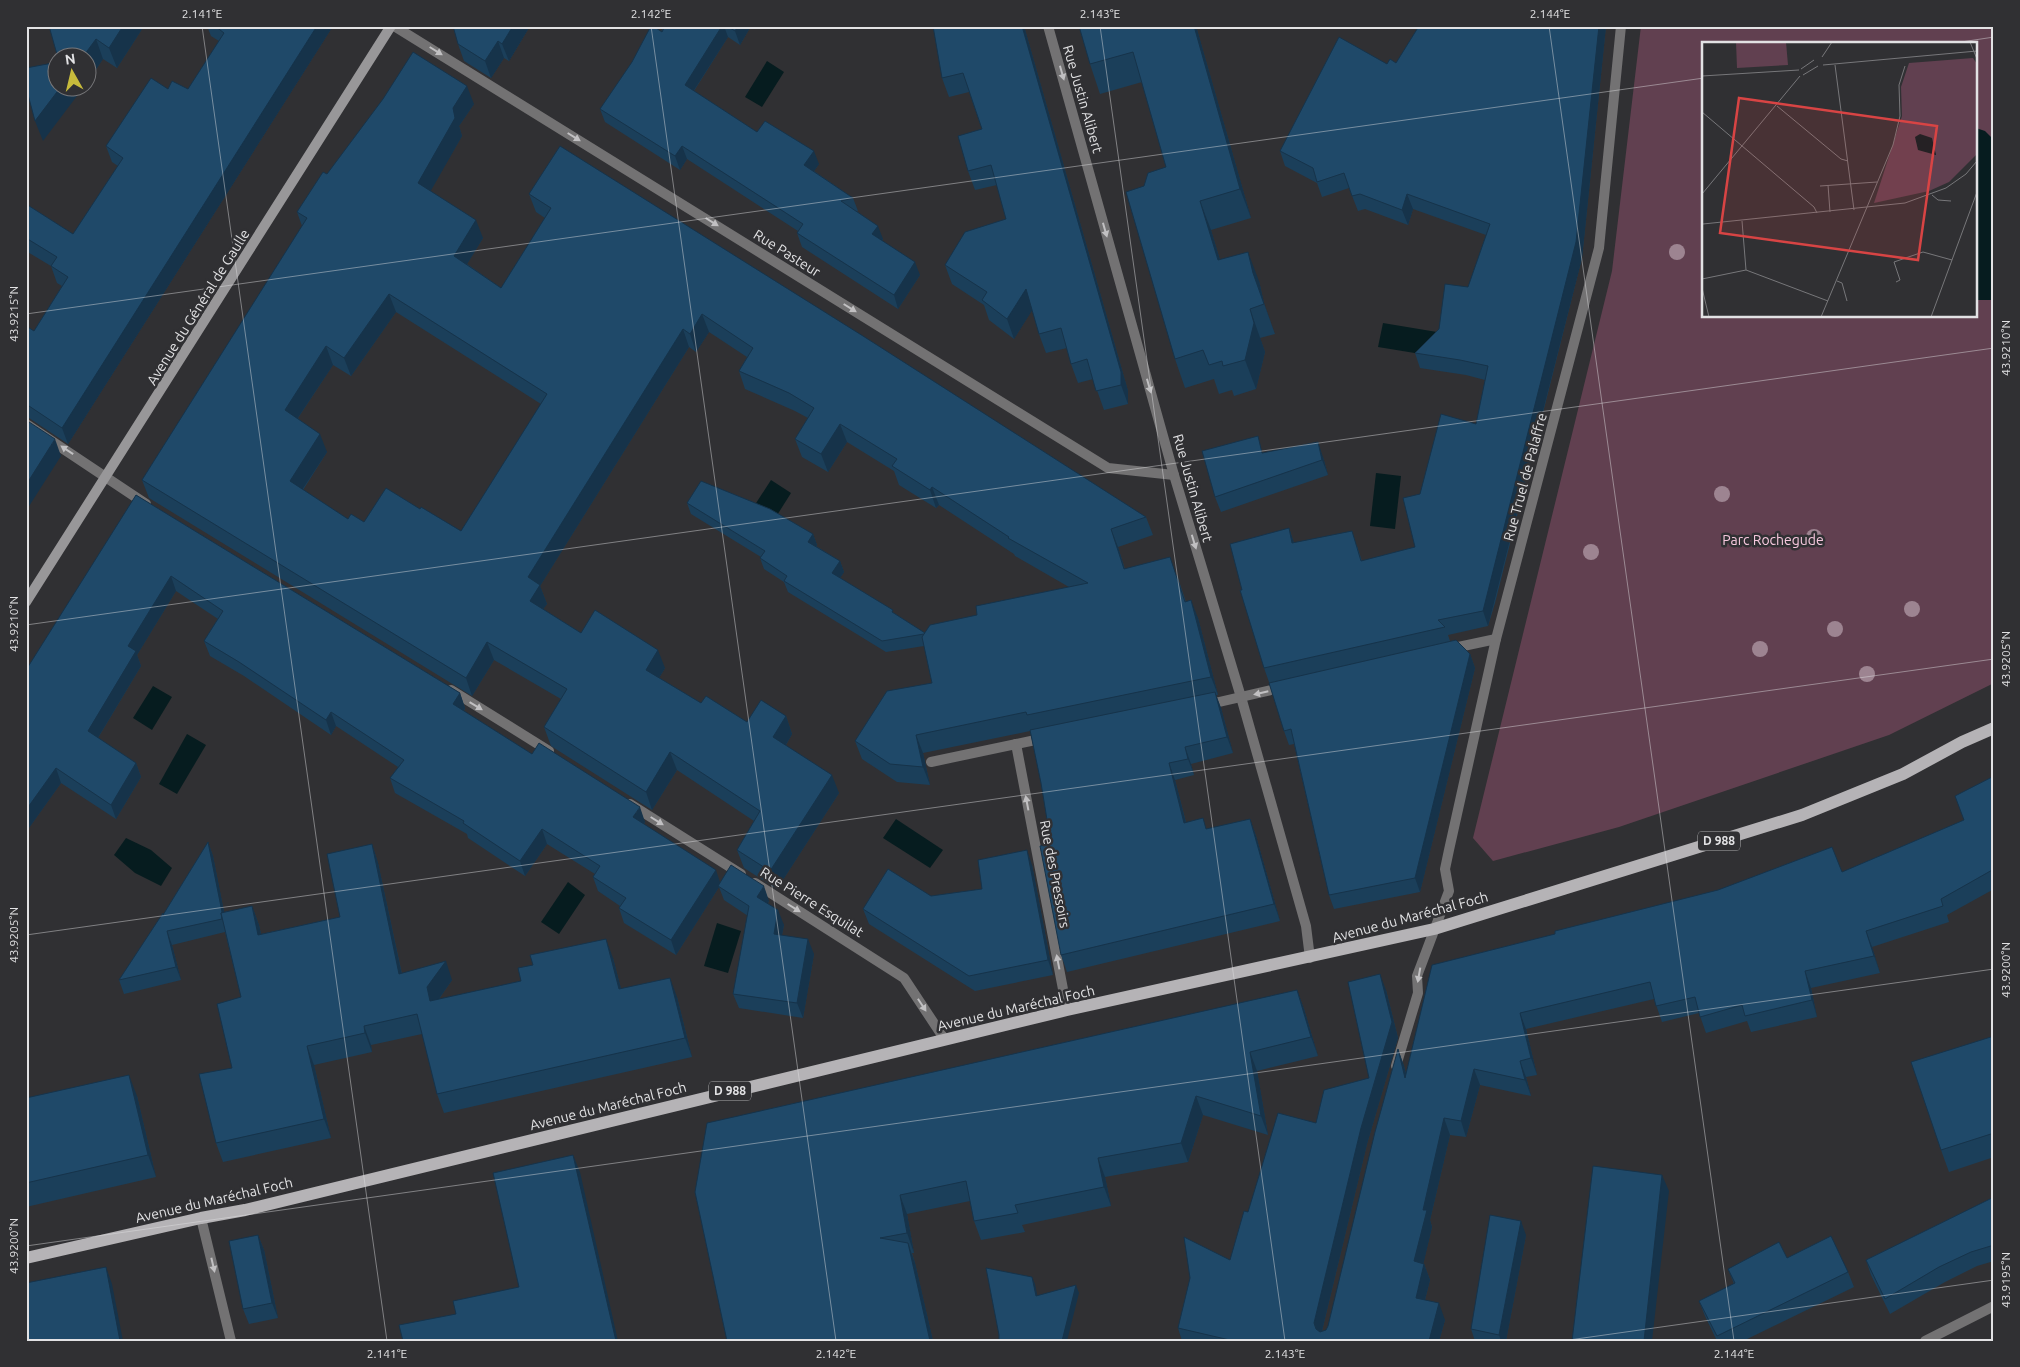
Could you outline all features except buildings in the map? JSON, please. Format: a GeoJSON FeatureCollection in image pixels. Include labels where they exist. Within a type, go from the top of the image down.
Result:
{"type":"FeatureCollection","features":[{"type":"Feature","properties":{"kind":"main road","name":"Avenue du Général de Gaulle"},"geometry":{"type":"LineString","coordinates":[[26,602],[392,26]]}},
{"type":"Feature","properties":{"kind":"main road","name":"Avenue du Maréchal Foch"},"geometry":{"type":"LineString","coordinates":[[26,1258],[245,1210],[1066,1010],[1310,958],[1434,929],[1802,815],[1903,774],[1962,742],[1994,728]]}},
{"type":"Feature","properties":{"kind":"street","name":"Rue Pasteur"},"geometry":{"type":"LineString","coordinates":[[392,26],[1108,468],[1174,475]]}},
{"type":"Feature","properties":{"kind":"street","name":"Rue Justin Alibert"},"geometry":{"type":"LineString","coordinates":[[1048,26],[1174,475],[1241,697],[1306,926],[1310,958]]}},
{"type":"Feature","properties":{"kind":"street","name":"Rue Truel de Palaffre"},"geometry":{"type":"LineString","coordinates":[[1393,1079],[1418,993],[1416,976],[1449,891],[1446,869],[1449,850],[1496,639],[1600,248],[1621,26]]}},
{"type":"Feature","properties":{"kind":"street"},"geometry":{"type":"LineString","coordinates":[[26,424],[156,510]]}},
{"type":"Feature","properties":{"kind":"street"},"geometry":{"type":"LineString","coordinates":[[1439,652],[1496,639]]}},
{"type":"Feature","properties":{"kind":"street"},"geometry":{"type":"LineString","coordinates":[[1192,708],[1298,684]]}},
{"type":"Feature","properties":{"kind":"street"},"geometry":{"type":"LineString","coordinates":[[444,686],[554,755]]}},
{"type":"Feature","properties":{"kind":"street"},"geometry":{"type":"LineString","coordinates":[[931,762],[1055,736]]}},
{"type":"Feature","properties":{"kind":"street","name":"Rue des Pressoirs"},"geometry":{"type":"LineString","coordinates":[[1016,744],[1066,1010]]}},
{"type":"Feature","properties":{"kind":"street","name":"Rue Pierre Esquilat"},"geometry":{"type":"LineString","coordinates":[[621,797],[904,978],[945,1040]]}},
{"type":"Feature","properties":{"kind":"street"},"geometry":{"type":"LineString","coordinates":[[202,1218],[231,1341]]}},
{"type":"Feature","properties":{"kind":"street"},"geometry":{"type":"LineString","coordinates":[[1925,1341],[1994,1306]]}},
{"type":"Feature","properties":{"kind":"green space","name":"Parc Rochegude"},"geometry":{"type":"Polygon","coordinates":[[[1641,26],[1994,26],[1994,683],[1889,735],[1619,827],[1493,861],[1473,838],[1612,271],[1641,26]]]}},
{"type":"Feature","properties":{"kind":"water"},"geometry":{"type":"Polygon","coordinates":[[[767,61],[784,72],[762,107],[745,97],[767,61]]]}},
{"type":"Feature","properties":{"kind":"water"},"geometry":{"type":"Polygon","coordinates":[[[1978,129],[1985,131],[1994,140],[1994,300],[1978,300],[1978,129]]]}},
{"type":"Feature","properties":{"kind":"water"},"geometry":{"type":"Polygon","coordinates":[[[1383,323],[1437,332],[1433,356],[1378,347],[1383,323]]]}},
{"type":"Feature","properties":{"kind":"water"},"geometry":{"type":"Polygon","coordinates":[[[1376,473],[1401,476],[1395,529],[1370,526],[1376,473]]]}},
{"type":"Feature","properties":{"kind":"water"},"geometry":{"type":"Polygon","coordinates":[[[771,480],[791,493],[769,528],[749,514],[771,480]]]}},
{"type":"Feature","properties":{"kind":"water"},"geometry":{"type":"Polygon","coordinates":[[[153,686],[172,697],[152,730],[133,718],[153,686]]]}},
{"type":"Feature","properties":{"kind":"water"},"geometry":{"type":"Polygon","coordinates":[[[187,734],[206,745],[177,794],[159,784],[187,734]]]}},
{"type":"Feature","properties":{"kind":"water"},"geometry":{"type":"Polygon","coordinates":[[[896,819],[943,850],[930,868],[883,838],[896,819]]]}},
{"type":"Feature","properties":{"kind":"water"},"geometry":{"type":"Polygon","coordinates":[[[126,838],[151,850],[172,868],[161,886],[135,873],[114,855],[126,838]]]}},
{"type":"Feature","properties":{"kind":"water"},"geometry":{"type":"Polygon","coordinates":[[[568,882],[585,895],[559,934],[541,922],[568,882]]]}},
{"type":"Feature","properties":{"kind":"water"},"geometry":{"type":"Polygon","coordinates":[[[717,923],[741,931],[728,973],[704,966],[717,923]]]}}]}
